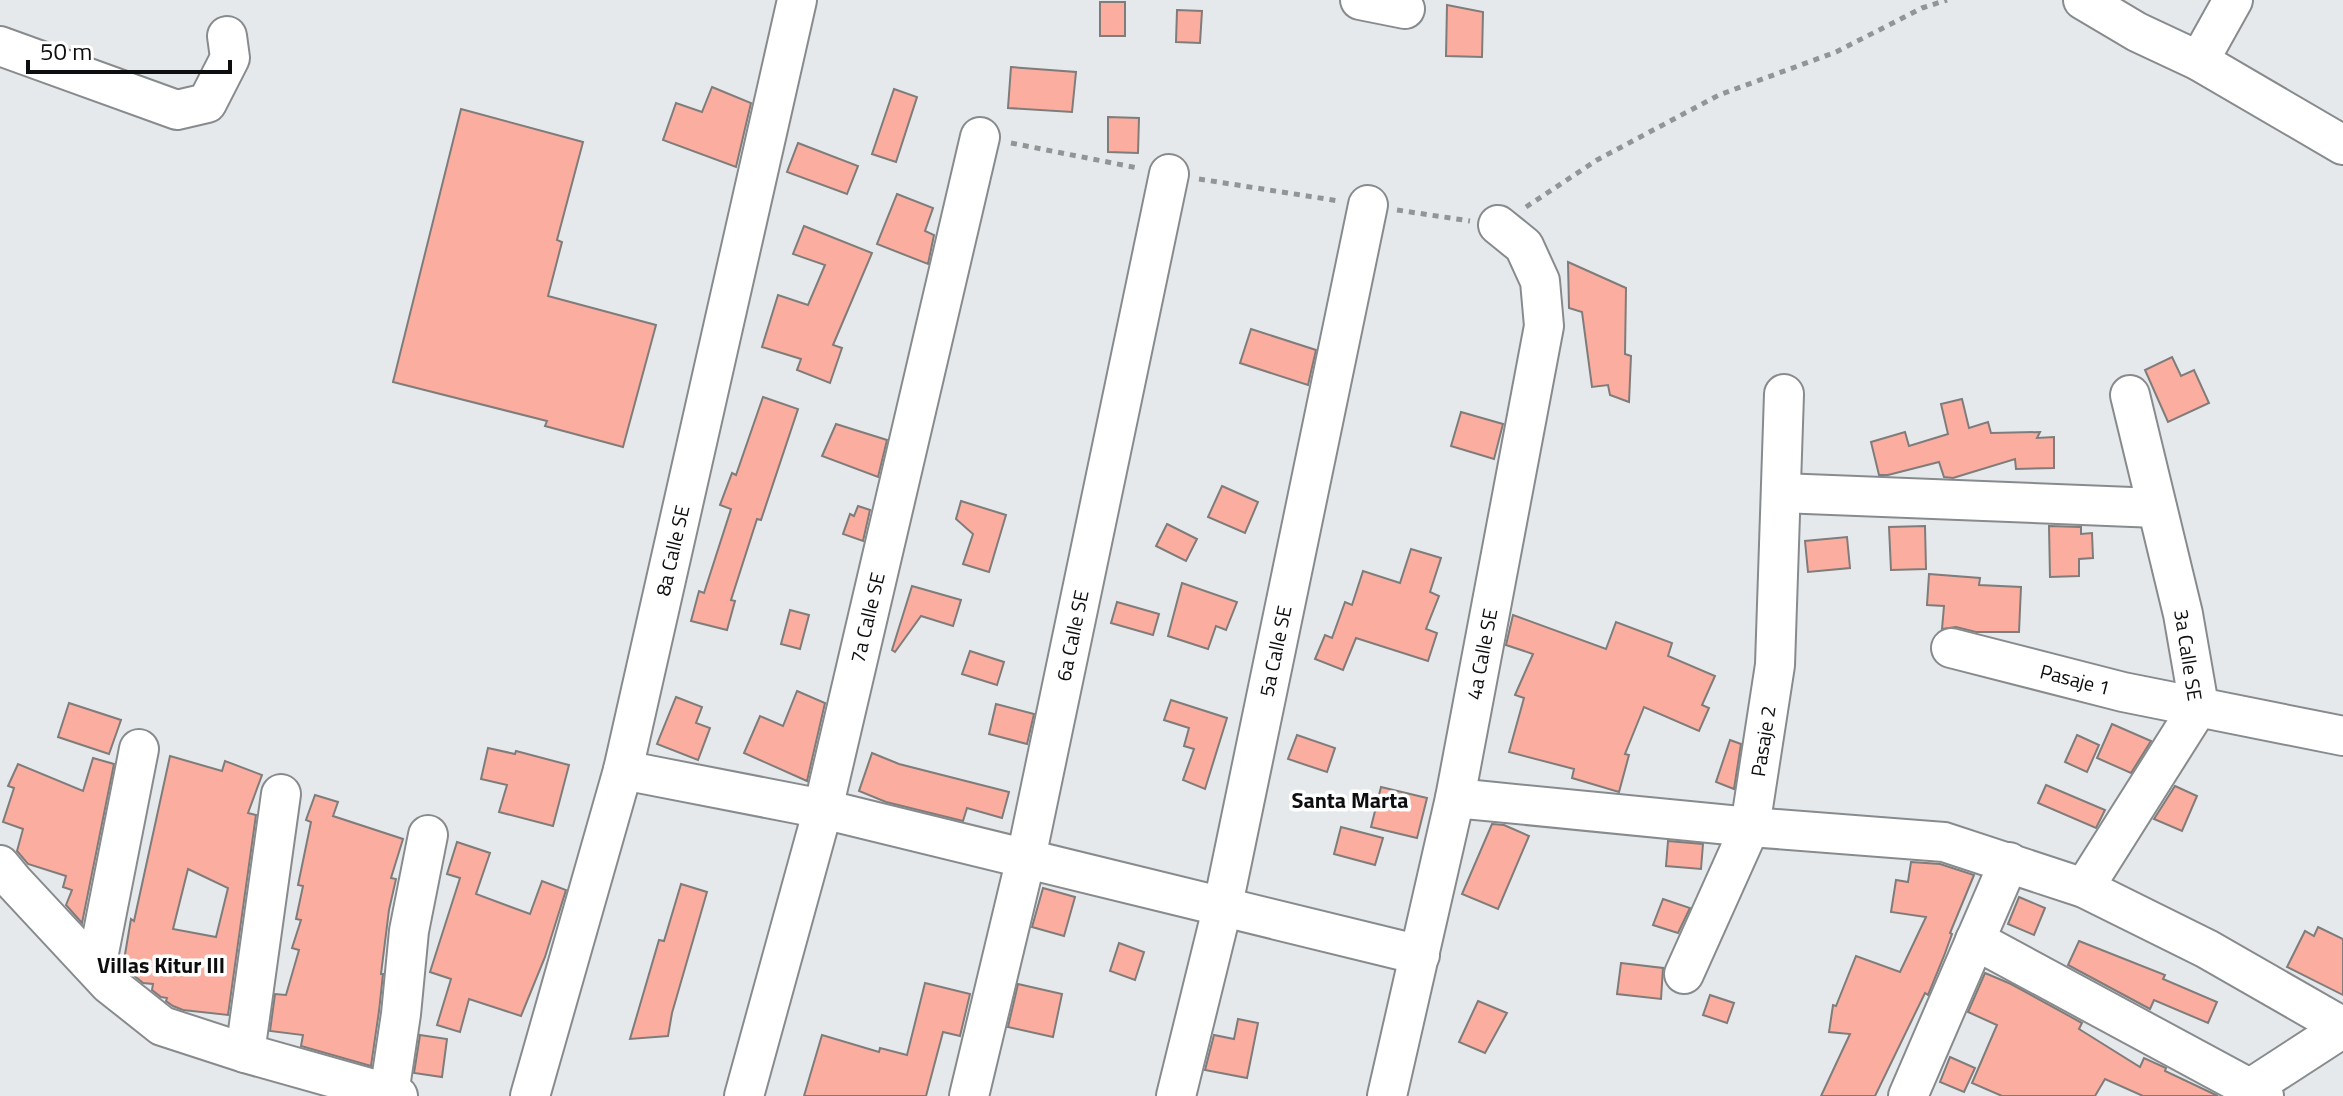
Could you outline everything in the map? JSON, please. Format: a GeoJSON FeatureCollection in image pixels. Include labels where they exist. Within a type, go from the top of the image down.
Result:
{"type":"FeatureCollection","features":[{"type":"Feature","properties":{"kind":"street","name":"8a Calle SE"},"geometry":{"type":"LineString","coordinates":[[530,1096],[623,770],[797,0]]}},
{"type":"Feature","properties":{"kind":"street"},"geometry":{"type":"LineString","coordinates":[[1360,0],[1405,9]]}},
{"type":"Feature","properties":{"kind":"street"},"geometry":{"type":"LineString","coordinates":[[2083,0],[2137,32],[2199,61],[2342,144]]}},
{"type":"Feature","properties":{"kind":"street"},"geometry":{"type":"LineString","coordinates":[[2199,61],[2233,0]]}},
{"type":"Feature","properties":{"kind":"street"},"geometry":{"type":"LineString","coordinates":[[0,46],[177,110],[207,103],[230,58],[227,36]]}},
{"type":"Feature","properties":{"kind":"street","name":"7a Calle SE"},"geometry":{"type":"LineString","coordinates":[[744,1096],[823,809],[980,137]]}},
{"type":"Feature","properties":{"kind":"street","name":"6a Calle SE"},"geometry":{"type":"LineString","coordinates":[[969,1096],[1026,858],[1169,174]]}},
{"type":"Feature","properties":{"kind":"street","name":"5a Calle SE"},"geometry":{"type":"LineString","coordinates":[[1176,1096],[1223,905],[1368,205]]}},
{"type":"Feature","properties":{"kind":"street","name":"4a Calle SE"},"geometry":{"type":"LineString","coordinates":[[1387,1096],[1455,798],[1544,326],[1540,281],[1524,246],[1498,225]]}},
{"type":"Feature","properties":{"kind":"street","name":"Pasaje 2"},"geometry":{"type":"LineString","coordinates":[[1684,974],[1750,827],[1775,665],[1784,394]]}},
{"type":"Feature","properties":{"kind":"street","name":"3a Calle SE"},"geometry":{"type":"LineString","coordinates":[[2084,888],[2199,706],[2183,614],[2130,395]]}},
{"type":"Feature","properties":{"kind":"street"},"geometry":{"type":"LineString","coordinates":[[1781,493],[2157,508]]}},
{"type":"Feature","properties":{"kind":"street","name":"Pasaje 1"},"geometry":{"type":"LineString","coordinates":[[1951,648],[2123,692],[2343,736]]}},
{"type":"Feature","properties":{"kind":"street"},"geometry":{"type":"LineString","coordinates":[[96,968],[139,749]]}},
{"type":"Feature","properties":{"kind":"street"},"geometry":{"type":"LineString","coordinates":[[623,770],[823,809],[1420,955]]}},
{"type":"Feature","properties":{"kind":"street"},"geometry":{"type":"LineString","coordinates":[[245,1053],[281,794]]}},
{"type":"Feature","properties":{"kind":"street"},"geometry":{"type":"LineString","coordinates":[[1455,798],[1750,827],[1944,842],[2084,888],[2207,949],[2343,1028],[2253,1094],[1975,940]]}},
{"type":"Feature","properties":{"kind":"street"},"geometry":{"type":"LineString","coordinates":[[0,865],[109,984],[162,1026],[394,1095],[409,931],[428,835]]}},
{"type":"Feature","properties":{"kind":"street"},"geometry":{"type":"LineString","coordinates":[[1909,1096],[2009,862]]}},
{"type":"Feature","properties":{"kind":"path"},"geometry":{"type":"LineString","coordinates":[[1368,205],[1498,225],[1597,160],[1719,95],[1836,52],[1922,8],[1947,0]]}},
{"type":"Feature","properties":{"kind":"building"},"geometry":{"type":"Polygon","coordinates":[[[1100,2],[1125,2],[1125,36],[1100,36],[1100,2]]]}},
{"type":"Feature","properties":{"kind":"building"},"geometry":{"type":"Polygon","coordinates":[[[1447,5],[1483,12],[1482,57],[1446,56],[1447,5]]]}},
{"type":"Feature","properties":{"kind":"building"},"geometry":{"type":"Polygon","coordinates":[[[1177,10],[1202,11],[1200,43],[1176,42],[1177,10]]]}},
{"type":"Feature","properties":{"kind":"building"},"geometry":{"type":"Polygon","coordinates":[[[1011,67],[1076,72],[1072,112],[1008,108],[1011,67]]]}},
{"type":"Feature","properties":{"kind":"building"},"geometry":{"type":"Polygon","coordinates":[[[712,87],[751,103],[736,167],[663,140],[676,103],[702,112],[712,87]]]}},
{"type":"Feature","properties":{"kind":"building"},"geometry":{"type":"Polygon","coordinates":[[[894,89],[917,97],[896,162],[872,154],[894,89]]]}},
{"type":"Feature","properties":{"kind":"building"},"geometry":{"type":"Polygon","coordinates":[[[461,109],[583,142],[557,240],[562,242],[548,296],[656,325],[623,447],[545,426],[547,421],[393,382],[461,109]]]}},
{"type":"Feature","properties":{"kind":"building"},"geometry":{"type":"Polygon","coordinates":[[[1108,117],[1139,118],[1138,153],[1108,152],[1108,117]]]}},
{"type":"Feature","properties":{"kind":"building"},"geometry":{"type":"Polygon","coordinates":[[[798,143],[858,166],[847,194],[787,172],[798,143]]]}},
{"type":"Feature","properties":{"kind":"building"},"geometry":{"type":"Polygon","coordinates":[[[897,194],[933,208],[925,231],[934,235],[928,264],[877,244],[897,194]]]}},
{"type":"Feature","properties":{"kind":"building"},"geometry":{"type":"Polygon","coordinates":[[[804,226],[872,253],[833,345],[842,348],[830,383],[797,370],[801,359],[762,347],[778,295],[808,305],[825,265],[793,254],[804,226]]]}},
{"type":"Feature","properties":{"kind":"building"},"geometry":{"type":"Polygon","coordinates":[[[1568,262],[1626,288],[1625,354],[1631,356],[1629,402],[1610,395],[1608,385],[1592,387],[1582,312],[1569,308],[1568,262]]]}},
{"type":"Feature","properties":{"kind":"building"},"geometry":{"type":"Polygon","coordinates":[[[1251,329],[1316,350],[1308,385],[1240,363],[1251,329]]]}},
{"type":"Feature","properties":{"kind":"building"},"geometry":{"type":"Polygon","coordinates":[[[2172,357],[2181,376],[2194,370],[2209,403],[2168,422],[2145,370],[2172,357]]]}},
{"type":"Feature","properties":{"kind":"building"},"geometry":{"type":"Polygon","coordinates":[[[763,397],[798,409],[761,520],[757,519],[731,600],[735,601],[727,630],[691,621],[699,591],[704,593],[731,509],[720,505],[732,473],[736,475],[763,397]]]}},
{"type":"Feature","properties":{"kind":"building"},"geometry":{"type":"Polygon","coordinates":[[[1962,399],[1969,428],[1988,422],[1991,433],[2040,432],[2037,438],[2054,437],[2054,468],[2016,469],[2015,459],[1953,478],[1944,477],[1939,462],[1879,475],[1871,442],[1905,432],[1909,446],[1948,434],[1941,404],[1962,399]]]}},
{"type":"Feature","properties":{"kind":"building"},"geometry":{"type":"Polygon","coordinates":[[[1461,412],[1503,424],[1494,459],[1451,446],[1461,412]]]}},
{"type":"Feature","properties":{"kind":"building"},"geometry":{"type":"Polygon","coordinates":[[[836,424],[887,440],[878,477],[822,456],[836,424]]]}},
{"type":"Feature","properties":{"kind":"building"},"geometry":{"type":"Polygon","coordinates":[[[1222,486],[1258,502],[1245,533],[1208,517],[1222,486]]]}},
{"type":"Feature","properties":{"kind":"building"},"geometry":{"type":"Polygon","coordinates":[[[961,501],[1006,515],[989,572],[963,564],[973,534],[956,519],[961,501]]]}},
{"type":"Feature","properties":{"kind":"building"},"geometry":{"type":"Polygon","coordinates":[[[858,506],[870,510],[863,541],[843,534],[850,514],[854,516],[858,506]]]}},
{"type":"Feature","properties":{"kind":"building"},"geometry":{"type":"Polygon","coordinates":[[[1167,524],[1197,539],[1186,561],[1156,546],[1167,524]]]}},
{"type":"Feature","properties":{"kind":"building"},"geometry":{"type":"Polygon","coordinates":[[[1925,526],[1926,569],[1891,570],[1889,527],[1925,526]]]}},
{"type":"Feature","properties":{"kind":"building"},"geometry":{"type":"Polygon","coordinates":[[[2049,526],[2081,527],[2081,534],[2092,533],[2093,558],[2079,559],[2079,576],[2050,577],[2049,526]]]}},
{"type":"Feature","properties":{"kind":"building"},"geometry":{"type":"Polygon","coordinates":[[[1847,537],[1850,568],[1808,572],[1805,541],[1847,537]]]}},
{"type":"Feature","properties":{"kind":"building"},"geometry":{"type":"Polygon","coordinates":[[[1411,549],[1441,558],[1430,592],[1439,596],[1426,629],[1437,633],[1428,661],[1356,638],[1343,670],[1315,659],[1325,635],[1332,638],[1345,602],[1352,605],[1363,571],[1400,583],[1411,549]]]}},
{"type":"Feature","properties":{"kind":"building"},"geometry":{"type":"Polygon","coordinates":[[[1929,574],[1980,578],[1979,585],[2021,587],[2019,632],[1976,632],[1956,627],[1942,629],[1944,606],[1927,605],[1929,574]]]}},
{"type":"Feature","properties":{"kind":"building"},"geometry":{"type":"Polygon","coordinates":[[[1182,583],[1237,602],[1226,630],[1216,626],[1208,649],[1168,636],[1182,583]]]}},
{"type":"Feature","properties":{"kind":"building"},"geometry":{"type":"Polygon","coordinates":[[[912,586],[961,600],[953,626],[921,616],[895,652],[892,650],[912,586]]]}},
{"type":"Feature","properties":{"kind":"building"},"geometry":{"type":"Polygon","coordinates":[[[1117,602],[1159,614],[1153,635],[1111,623],[1117,602]]]}},
{"type":"Feature","properties":{"kind":"building"},"geometry":{"type":"Polygon","coordinates":[[[790,610],[809,615],[800,649],[781,644],[790,610]]]}},
{"type":"Feature","properties":{"kind":"building"},"geometry":{"type":"Polygon","coordinates":[[[1513,615],[1606,649],[1616,622],[1672,643],[1668,656],[1715,676],[1702,705],[1709,708],[1699,731],[1644,707],[1625,754],[1629,755],[1619,792],[1572,778],[1574,769],[1509,752],[1524,698],[1515,695],[1533,654],[1506,645],[1513,615]]]}},
{"type":"Feature","properties":{"kind":"building"},"geometry":{"type":"Polygon","coordinates":[[[970,651],[1004,662],[997,685],[962,674],[970,651]]]}},
{"type":"Feature","properties":{"kind":"building"},"geometry":{"type":"Polygon","coordinates":[[[797,691],[825,703],[807,781],[744,753],[760,716],[783,726],[797,691]]]}},
{"type":"Feature","properties":{"kind":"building"},"geometry":{"type":"Polygon","coordinates":[[[676,697],[702,707],[696,723],[710,728],[698,760],[657,744],[676,697]]]}},
{"type":"Feature","properties":{"kind":"building"},"geometry":{"type":"Polygon","coordinates":[[[1171,700],[1227,718],[1205,789],[1183,780],[1194,749],[1184,746],[1189,728],[1164,720],[1171,700]]]}},
{"type":"Feature","properties":{"kind":"building"},"geometry":{"type":"Polygon","coordinates":[[[69,703],[121,720],[109,754],[58,737],[69,703]]]}},
{"type":"Feature","properties":{"kind":"building"},"geometry":{"type":"Polygon","coordinates":[[[996,704],[1034,714],[1027,744],[989,734],[996,704]]]}},
{"type":"Feature","properties":{"kind":"building"},"geometry":{"type":"Polygon","coordinates":[[[2112,724],[2151,741],[2131,773],[2097,758],[2112,724]]]}},
{"type":"Feature","properties":{"kind":"building"},"geometry":{"type":"Polygon","coordinates":[[[1297,735],[1335,748],[1327,772],[1288,759],[1297,735]]]}},
{"type":"Feature","properties":{"kind":"building"},"geometry":{"type":"Polygon","coordinates":[[[2077,735],[2099,745],[2087,772],[2065,762],[2077,735]]]}},
{"type":"Feature","properties":{"kind":"building"},"geometry":{"type":"Polygon","coordinates":[[[1730,740],[1741,744],[1734,789],[1716,782],[1730,740]]]}},
{"type":"Feature","properties":{"kind":"building"},"geometry":{"type":"Polygon","coordinates":[[[488,748],[515,754],[516,751],[569,765],[553,826],[499,812],[507,785],[481,779],[488,748]]]}},
{"type":"Feature","properties":{"kind":"building"},"geometry":{"type":"Polygon","coordinates":[[[872,753],[899,764],[1009,792],[1002,818],[967,808],[963,821],[886,802],[859,791],[872,753]]]}},
{"type":"Feature","properties":{"kind":"building"},"geometry":{"type":"Polygon","coordinates":[[[170,756],[222,771],[225,761],[262,775],[248,813],[256,815],[228,1015],[173,1006],[166,1001],[167,998],[152,990],[153,984],[143,983],[123,966],[131,919],[134,921],[170,756]],[[188,869],[173,929],[216,937],[228,888],[188,869]]]}},
{"type":"Feature","properties":{"kind":"building"},"geometry":{"type":"Polygon","coordinates":[[[93,758],[114,764],[82,923],[66,905],[72,890],[63,887],[66,876],[28,864],[17,851],[23,829],[3,822],[14,788],[8,786],[18,764],[83,791],[93,758]]]}},
{"type":"Feature","properties":{"kind":"building"},"geometry":{"type":"Polygon","coordinates":[[[2046,785],[2105,810],[2096,828],[2038,803],[2046,785]]]}},
{"type":"Feature","properties":{"kind":"building"},"geometry":{"type":"Polygon","coordinates":[[[2175,786],[2197,796],[2182,831],[2154,819],[2175,786]]]}},
{"type":"Feature","properties":{"kind":"building"},"geometry":{"type":"Polygon","coordinates":[[[1381,787],[1427,798],[1417,838],[1371,827],[1381,787]]]}},
{"type":"Feature","properties":{"kind":"building"},"geometry":{"type":"Polygon","coordinates":[[[315,795],[338,802],[333,816],[403,839],[391,878],[396,879],[389,910],[371,1066],[301,1046],[303,1035],[270,1031],[275,994],[286,995],[299,950],[292,948],[301,920],[296,919],[303,886],[298,885],[311,822],[306,820],[315,795]]]}},
{"type":"Feature","properties":{"kind":"building"},"geometry":{"type":"Polygon","coordinates":[[[1492,824],[1504,825],[1529,836],[1498,909],[1462,894],[1492,824]]]}},
{"type":"Feature","properties":{"kind":"building"},"geometry":{"type":"Polygon","coordinates":[[[1341,827],[1383,838],[1375,865],[1334,854],[1341,827]]]}},
{"type":"Feature","properties":{"kind":"building"},"geometry":{"type":"Polygon","coordinates":[[[1668,841],[1703,844],[1701,869],[1666,866],[1668,841]]]}},
{"type":"Feature","properties":{"kind":"building"},"geometry":{"type":"Polygon","coordinates":[[[457,842],[490,853],[476,894],[530,914],[542,881],[566,890],[545,957],[521,1016],[469,999],[460,1032],[437,1025],[451,979],[430,972],[460,878],[447,874],[457,842]]]}},
{"type":"Feature","properties":{"kind":"building"},"geometry":{"type":"Polygon","coordinates":[[[1911,862],[1940,864],[1974,875],[1944,956],[1928,995],[1925,993],[1875,1096],[1821,1096],[1850,1034],[1829,1032],[1833,1005],[1836,1006],[1856,956],[1900,972],[1926,917],[1891,912],[1896,880],[1908,882],[1911,862]]]}},
{"type":"Feature","properties":{"kind":"building"},"geometry":{"type":"Polygon","coordinates":[[[681,884],[707,892],[668,1036],[630,1039],[659,940],[664,941],[681,884]]]}},
{"type":"Feature","properties":{"kind":"building"},"geometry":{"type":"Polygon","coordinates":[[[1043,888],[1075,897],[1064,936],[1032,927],[1043,888]]]}},
{"type":"Feature","properties":{"kind":"building"},"geometry":{"type":"Polygon","coordinates":[[[2019,897],[2045,908],[2034,935],[2008,924],[2019,897]]]}},
{"type":"Feature","properties":{"kind":"building"},"geometry":{"type":"Polygon","coordinates":[[[1663,899],[1690,908],[1678,933],[1653,925],[1663,899]]]}},
{"type":"Feature","properties":{"kind":"building"},"geometry":{"type":"Polygon","coordinates":[[[2318,927],[2343,939],[2343,995],[2287,967],[2305,931],[2314,936],[2318,927]]]}},
{"type":"Feature","properties":{"kind":"building"},"geometry":{"type":"Polygon","coordinates":[[[2079,941],[2165,975],[2163,979],[2217,1002],[2208,1023],[2154,1000],[2150,1009],[2068,965],[2079,941]]]}},
{"type":"Feature","properties":{"kind":"building"},"geometry":{"type":"Polygon","coordinates":[[[1119,943],[1144,952],[1135,980],[1110,971],[1119,943]]]}},
{"type":"Feature","properties":{"kind":"building"},"geometry":{"type":"Polygon","coordinates":[[[1621,963],[1663,968],[1661,999],[1617,994],[1621,963]]]}},
{"type":"Feature","properties":{"kind":"building"},"geometry":{"type":"Polygon","coordinates":[[[1985,973],[2082,1023],[2079,1029],[2140,1067],[2144,1058],[2218,1096],[2143,1096],[2105,1079],[2095,1096],[2002,1096],[1972,1083],[1997,1025],[1968,1012],[1985,973]]]}},
{"type":"Feature","properties":{"kind":"building"},"geometry":{"type":"Polygon","coordinates":[[[925,983],[970,994],[960,1036],[943,1032],[926,1096],[804,1096],[822,1035],[879,1052],[880,1048],[907,1055],[925,983]]]}},
{"type":"Feature","properties":{"kind":"building"},"geometry":{"type":"Polygon","coordinates":[[[1018,984],[1062,994],[1053,1037],[1008,1027],[1018,984]]]}},
{"type":"Feature","properties":{"kind":"building"},"geometry":{"type":"Polygon","coordinates":[[[1710,995],[1734,1003],[1727,1023],[1703,1015],[1710,995]]]}},
{"type":"Feature","properties":{"kind":"building"},"geometry":{"type":"Polygon","coordinates":[[[1478,1001],[1507,1013],[1485,1053],[1459,1042],[1478,1001]]]}},
{"type":"Feature","properties":{"kind":"building"},"geometry":{"type":"Polygon","coordinates":[[[1238,1019],[1258,1023],[1247,1078],[1205,1070],[1214,1035],[1234,1039],[1238,1019]]]}},
{"type":"Feature","properties":{"kind":"building"},"geometry":{"type":"Polygon","coordinates":[[[420,1035],[447,1039],[442,1077],[414,1073],[420,1035]]]}},
{"type":"Feature","properties":{"kind":"building"},"geometry":{"type":"Polygon","coordinates":[[[1950,1057],[1975,1068],[1964,1092],[1940,1082],[1950,1057]]]}},
{"type":"Feature","properties":{"kind":"district","name":"Santa Marta"},"geometry":{"type":"Point","coordinates":[1350,800]}},
{"type":"Feature","properties":{"kind":"district","name":"Villas Kitur III"},"geometry":{"type":"Point","coordinates":[161,965]}}]}
